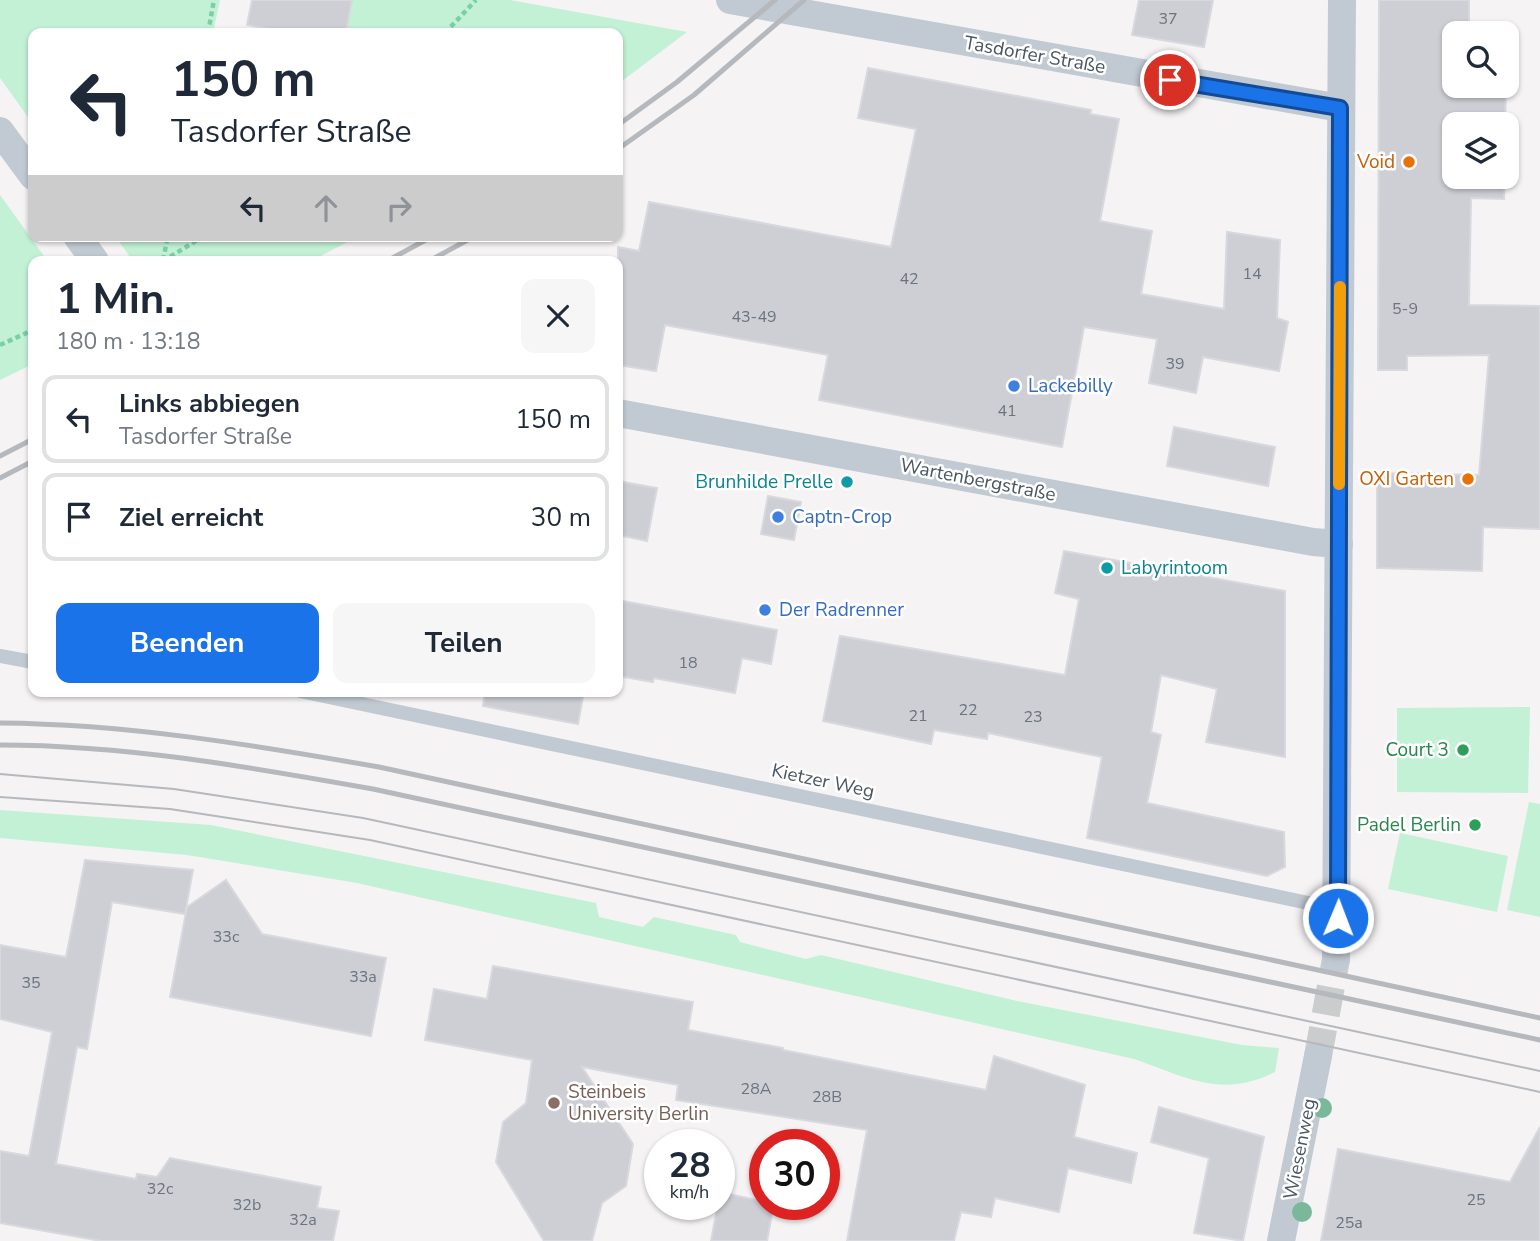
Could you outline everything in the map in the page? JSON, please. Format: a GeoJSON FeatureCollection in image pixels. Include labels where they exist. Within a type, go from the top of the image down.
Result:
{"type":"FeatureCollection","features":[{"type":"Feature","properties":{"kind":"street","name":"Tasdorfer Straße"},"geometry":{"type":"LineString","coordinates":[[730,0],[1279,100],[1340,108]]}},
{"type":"Feature","properties":{"kind":"street"},"geometry":{"type":"LineString","coordinates":[[1336,959],[1339,906],[1342,0]]}},
{"type":"Feature","properties":{"kind":"street"},"geometry":{"type":"LineString","coordinates":[[0,131],[28,169]]}},
{"type":"Feature","properties":{"kind":"street","name":"Wartenbergstraße"},"geometry":{"type":"LineString","coordinates":[[623,414],[1313,542],[1339,544]]}},
{"type":"Feature","properties":{"kind":"street","name":"Wiesenweg"},"geometry":{"type":"LineString","coordinates":[[1281,1241],[1318,1056]]}},
{"type":"Feature","properties":{"kind":"lane"},"geometry":{"type":"LineString","coordinates":[[0,656],[28,661]]}},
{"type":"Feature","properties":{"kind":"lane","name":"Kietzer Weg"},"geometry":{"type":"LineString","coordinates":[[329,697],[1313,904],[1339,906]]}},
{"type":"Feature","properties":{"kind":"path"},"geometry":{"type":"LineString","coordinates":[[209,28],[214,0]]}},
{"type":"Feature","properties":{"kind":"path"},"geometry":{"type":"LineString","coordinates":[[450,28],[476,0]]}},
{"type":"Feature","properties":{"kind":"path"},"geometry":{"type":"LineString","coordinates":[[171,256],[194,242]]}},
{"type":"Feature","properties":{"kind":"path"},"geometry":{"type":"LineString","coordinates":[[0,345],[28,332]]}},
{"type":"Feature","properties":{"kind":"green space"},"geometry":{"type":"Polygon","coordinates":[[[0,0],[220,0],[214,28],[28,28],[28,117],[0,78],[0,0]]]}},
{"type":"Feature","properties":{"kind":"green space"},"geometry":{"type":"Polygon","coordinates":[[[352,0],[510,0],[687,32],[623,80],[623,28],[347,28],[352,0]]]}},
{"type":"Feature","properties":{"kind":"green space"},"geometry":{"type":"Polygon","coordinates":[[[0,195],[28,234],[28,242],[34,242],[44,256],[28,256],[28,366],[0,380],[0,195]]]}},
{"type":"Feature","properties":{"kind":"green space"},"geometry":{"type":"Polygon","coordinates":[[[119,242],[347,242],[321,256],[129,256],[119,242]]]}},
{"type":"Feature","properties":{"kind":"green space","name":"Court 3"},"geometry":{"type":"Polygon","coordinates":[[[1530,707],[1528,793],[1397,792],[1397,708],[1530,707]]]}},
{"type":"Feature","properties":{"kind":"green space"},"geometry":{"type":"Polygon","coordinates":[[[1529,802],[1540,804],[1540,917],[1507,910],[1529,802]]]}},
{"type":"Feature","properties":{"kind":"green space"},"geometry":{"type":"Polygon","coordinates":[[[0,810],[211,825],[596,903],[599,917],[643,927],[654,917],[736,935],[740,942],[806,959],[821,955],[1017,1001],[1242,1045],[1279,1048],[1275,1072],[1238,1084],[1204,1082],[1134,1059],[357,883],[187,855],[0,838],[0,810]]]}},
{"type":"Feature","properties":{"kind":"green space"},"geometry":{"type":"Polygon","coordinates":[[[1400,833],[1508,856],[1497,912],[1388,889],[1400,833]]]}},
{"type":"Feature","properties":{"kind":"building"},"geometry":{"type":"Polygon","coordinates":[[[252,0],[352,0],[347,28],[265,28],[247,25],[252,0]]]}},
{"type":"Feature","properties":{"kind":"building"},"geometry":{"type":"Polygon","coordinates":[[[1139,0],[1213,0],[1204,47],[1132,35],[1139,0]]]}},
{"type":"Feature","properties":{"kind":"building"},"geometry":{"type":"Polygon","coordinates":[[[1379,0],[1469,0],[1469,21],[1442,21],[1442,98],[1506,98],[1505,112],[1442,112],[1442,189],[1504,189],[1504,199],[1471,198],[1469,305],[1540,306],[1540,529],[1483,527],[1482,571],[1377,568],[1377,473],[1479,475],[1489,355],[1407,356],[1407,370],[1378,370],[1379,0]]]}},
{"type":"Feature","properties":{"kind":"building"},"geometry":{"type":"Polygon","coordinates":[[[868,68],[1091,110],[1090,114],[1119,119],[1100,221],[1152,231],[1141,294],[1224,309],[1227,232],[1280,240],[1277,318],[1288,322],[1279,371],[1203,357],[1196,393],[1149,383],[1157,339],[1084,327],[1062,447],[819,400],[828,355],[665,325],[656,371],[623,366],[623,256],[618,256],[618,247],[639,251],[649,202],[891,247],[916,129],[858,118],[868,68]]]}},
{"type":"Feature","properties":{"kind":"building"},"geometry":{"type":"Polygon","coordinates":[[[1174,427],[1275,447],[1268,486],[1167,466],[1174,427]]]}},
{"type":"Feature","properties":{"kind":"building"},"geometry":{"type":"Polygon","coordinates":[[[623,482],[657,488],[647,541],[623,536],[623,482]]]}},
{"type":"Feature","properties":{"kind":"building"},"geometry":{"type":"Polygon","coordinates":[[[768,496],[801,502],[794,540],[761,534],[768,496]]]}},
{"type":"Feature","properties":{"kind":"building"},"geometry":{"type":"Polygon","coordinates":[[[1064,551],[1285,591],[1285,757],[1206,742],[1217,689],[1161,675],[1151,732],[1161,735],[1147,803],[1284,832],[1285,867],[1267,876],[1087,838],[1102,757],[988,733],[987,739],[934,730],[931,744],[823,721],[840,636],[1065,675],[1079,599],[1055,593],[1064,551]]]}},
{"type":"Feature","properties":{"kind":"building"},"geometry":{"type":"Polygon","coordinates":[[[623,601],[777,630],[771,664],[742,658],[735,693],[654,678],[653,682],[623,677],[623,601]]]}},
{"type":"Feature","properties":{"kind":"building"},"geometry":{"type":"Polygon","coordinates":[[[484,697],[583,697],[578,724],[483,706],[484,697]]]}},
{"type":"Feature","properties":{"kind":"building"},"geometry":{"type":"Polygon","coordinates":[[[85,860],[193,870],[185,914],[112,902],[87,1049],[77,1047],[56,1164],[136,1179],[137,1174],[157,1177],[170,1158],[321,1187],[317,1208],[339,1211],[333,1241],[101,1241],[0,1223],[0,1151],[29,1156],[52,1032],[0,1019],[0,945],[66,957],[85,860]]]}},
{"type":"Feature","properties":{"kind":"building"},"geometry":{"type":"Polygon","coordinates":[[[226,880],[262,934],[386,958],[371,1036],[170,997],[187,907],[226,880]]]}},
{"type":"Feature","properties":{"kind":"building"},"geometry":{"type":"Polygon","coordinates":[[[493,966],[693,1002],[688,1030],[783,1050],[986,1090],[994,1056],[1085,1085],[1074,1137],[1137,1153],[1131,1183],[1068,1168],[1059,1212],[995,1198],[991,1217],[961,1212],[954,1241],[847,1241],[867,1130],[676,1100],[678,1085],[582,1067],[633,1144],[626,1186],[602,1203],[592,1241],[544,1241],[496,1162],[503,1122],[526,1103],[532,1060],[425,1040],[434,989],[487,999],[493,966]]]}},
{"type":"Feature","properties":{"kind":"building"},"geometry":{"type":"Polygon","coordinates":[[[1159,1107],[1264,1137],[1243,1241],[1194,1233],[1209,1158],[1151,1142],[1159,1107]]]}},
{"type":"Feature","properties":{"kind":"building"},"geometry":{"type":"Polygon","coordinates":[[[1540,1127],[1540,1241],[1321,1241],[1338,1149],[1510,1182],[1540,1127]]]}},
{"type":"Feature","properties":{"kind":"building"},"geometry":{"type":"Polygon","coordinates":[[[735,1195],[749,1198],[749,1220],[771,1220],[767,1241],[711,1241],[715,1220],[735,1220],[735,1195]]]}},
{"type":"Feature","properties":{"kind":"tunnel"},"geometry":{"type":"LineString","coordinates":[[1318,1056],[1336,959]]}},
{"type":"Feature","properties":{"kind":"tram line"},"geometry":{"type":"LineString","coordinates":[[0,774],[174,789],[363,818],[1540,1071]]}},
{"type":"Feature","properties":{"kind":"tram line"},"geometry":{"type":"LineString","coordinates":[[0,797],[170,809],[370,840],[1540,1092]]}},
{"type":"Feature","properties":{"kind":"railway"},"geometry":{"type":"LineString","coordinates":[[623,121],[677,82],[775,0]]}},
{"type":"Feature","properties":{"kind":"railway"},"geometry":{"type":"LineString","coordinates":[[623,145],[694,95],[804,0]]}},
{"type":"Feature","properties":{"kind":"railway"},"geometry":{"type":"LineString","coordinates":[[396,256],[422,242]]}},
{"type":"Feature","properties":{"kind":"railway"},"geometry":{"type":"LineString","coordinates":[[438,256],[464,242]]}},
{"type":"Feature","properties":{"kind":"railway"},"geometry":{"type":"LineString","coordinates":[[0,456],[28,442]]}},
{"type":"Feature","properties":{"kind":"railway"},"geometry":{"type":"LineString","coordinates":[[0,478],[28,464]]}},
{"type":"Feature","properties":{"kind":"railway"},"geometry":{"type":"LineString","coordinates":[[0,723],[143,732],[379,767],[1540,1018]]}},
{"type":"Feature","properties":{"kind":"railway"},"geometry":{"type":"LineString","coordinates":[[0,745],[141,753],[234,765],[373,789],[1540,1040]]}},
{"type":"Feature","properties":{"kind":"slow traffic"},"geometry":{"type":"LineString","coordinates":[[1339,484],[1340,287]]}},
{"type":"Feature","properties":{"kind":"place","name":"Void"},"geometry":{"type":"Point","coordinates":[1409,162]}},
{"type":"Feature","properties":{"kind":"place","name":"Lackebilly"},"geometry":{"type":"Point","coordinates":[1014,386]}},
{"type":"Feature","properties":{"kind":"place","name":"OXI Garten"},"geometry":{"type":"Point","coordinates":[1468,479]}},
{"type":"Feature","properties":{"kind":"place","name":"Brunhilde Prelle"},"geometry":{"type":"Point","coordinates":[847,482]}},
{"type":"Feature","properties":{"kind":"place","name":"Captn-Crop"},"geometry":{"type":"Point","coordinates":[778,517]}},
{"type":"Feature","properties":{"kind":"place","name":"Labyrintoom"},"geometry":{"type":"Point","coordinates":[1107,568]}},
{"type":"Feature","properties":{"kind":"place","name":"Der Radrenner"},"geometry":{"type":"Point","coordinates":[765,610]}},
{"type":"Feature","properties":{"kind":"place","name":"Court 3"},"geometry":{"type":"Point","coordinates":[1463,750]}},
{"type":"Feature","properties":{"kind":"place","name":"Padel Berlin"},"geometry":{"type":"Point","coordinates":[1475,825]}},
{"type":"Feature","properties":{"kind":"place","name":"Steinbeis University Berlin"},"geometry":{"type":"Point","coordinates":[554,1103]}},
{"type":"Feature","properties":{"kind":"route"},"geometry":{"type":"LineString","coordinates":[[1170,80],[1317,107],[1340,108],[1338,918]]}}]}
